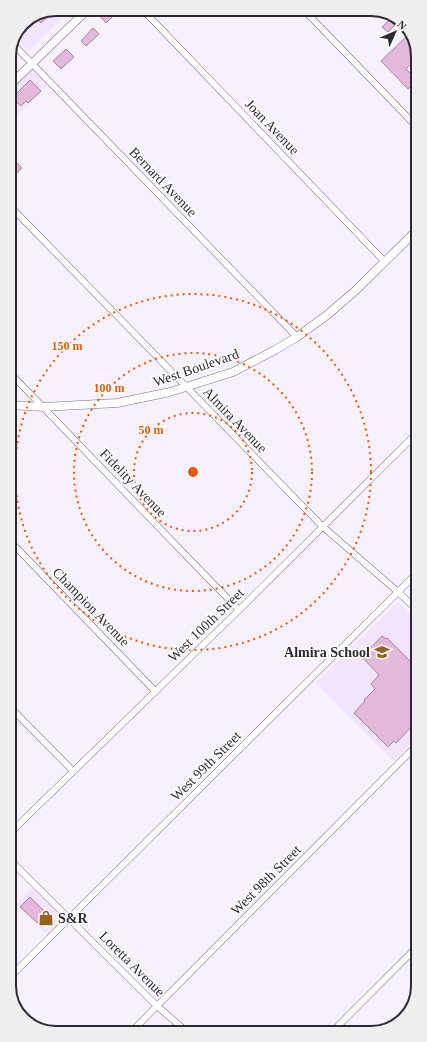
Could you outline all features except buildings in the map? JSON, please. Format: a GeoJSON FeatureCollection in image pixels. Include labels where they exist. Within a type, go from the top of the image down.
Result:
{"type":"FeatureCollection","features":[{"type":"Feature","properties":{"kind":"street"},"geometry":{"type":"LineString","coordinates":[[16,79],[81,16]]}},
{"type":"Feature","properties":{"kind":"street","name":"Joan Avenue"},"geometry":{"type":"LineString","coordinates":[[149,16],[385,262]]}},
{"type":"Feature","properties":{"kind":"street"},"geometry":{"type":"LineString","coordinates":[[310,16],[411,121]]}},
{"type":"Feature","properties":{"kind":"street","name":"Bernard Avenue"},"geometry":{"type":"LineString","coordinates":[[17,48],[297,337]]}},
{"type":"Feature","properties":{"kind":"street","name":"Almira Avenue"},"geometry":{"type":"LineString","coordinates":[[16,211],[186,388],[322,526],[411,604]]}},
{"type":"Feature","properties":{"kind":"street","name":"West Boulevard"},"geometry":{"type":"LineString","coordinates":[[16,405],[43,407],[117,403],[186,388],[233,372],[297,337],[327,315],[355,291],[411,236]]}},
{"type":"Feature","properties":{"kind":"street","name":"Fidelity Avenue"},"geometry":{"type":"LineString","coordinates":[[16,379],[239,610]]}},
{"type":"Feature","properties":{"kind":"street","name":"West 100th Street"},"geometry":{"type":"LineString","coordinates":[[16,827],[239,610],[411,439]]}},
{"type":"Feature","properties":{"kind":"street","name":"Champion Avenue"},"geometry":{"type":"LineString","coordinates":[[16,547],[155,691]]}},
{"type":"Feature","properties":{"kind":"street","name":"West 99th Street"},"geometry":{"type":"LineString","coordinates":[[16,971],[411,579]]}},
{"type":"Feature","properties":{"kind":"street"},"geometry":{"type":"LineString","coordinates":[[16,713],[73,771]]}},
{"type":"Feature","properties":{"kind":"street","name":"West 98th Street"},"geometry":{"type":"LineString","coordinates":[[137,1026],[411,751]]}},
{"type":"Feature","properties":{"kind":"street","name":"Loretta Avenue"},"geometry":{"type":"LineString","coordinates":[[16,866],[157,1006],[180,1026]]}},
{"type":"Feature","properties":{"kind":"street"},"geometry":{"type":"LineString","coordinates":[[338,1026],[411,953]]}},
{"type":"Feature","properties":{"kind":"shaded area"},"geometry":{"type":"Polygon","coordinates":[[[65,16],[29,51],[19,41],[28,28],[40,19],[65,16]]]}},
{"type":"Feature","properties":{"kind":"shaded area"},"geometry":{"type":"Polygon","coordinates":[[[31,70],[48,86],[16,116],[16,84],[31,70]]]}},
{"type":"Feature","properties":{"kind":"shaded area","name":"Almira School"},"geometry":{"type":"Polygon","coordinates":[[[398,602],[411,614],[411,742],[393,761],[316,683],[398,602]]]}},
{"type":"Feature","properties":{"kind":"shaded area"},"geometry":{"type":"Polygon","coordinates":[[[32,887],[65,919],[48,935],[16,904],[32,887]]]}},
{"type":"Feature","properties":{"kind":"place","name":"Almira School"},"geometry":{"type":"Point","coordinates":[382,652]}},
{"type":"Feature","properties":{"kind":"place","name":"S&R"},"geometry":{"type":"Point","coordinates":[46,918]}}]}
